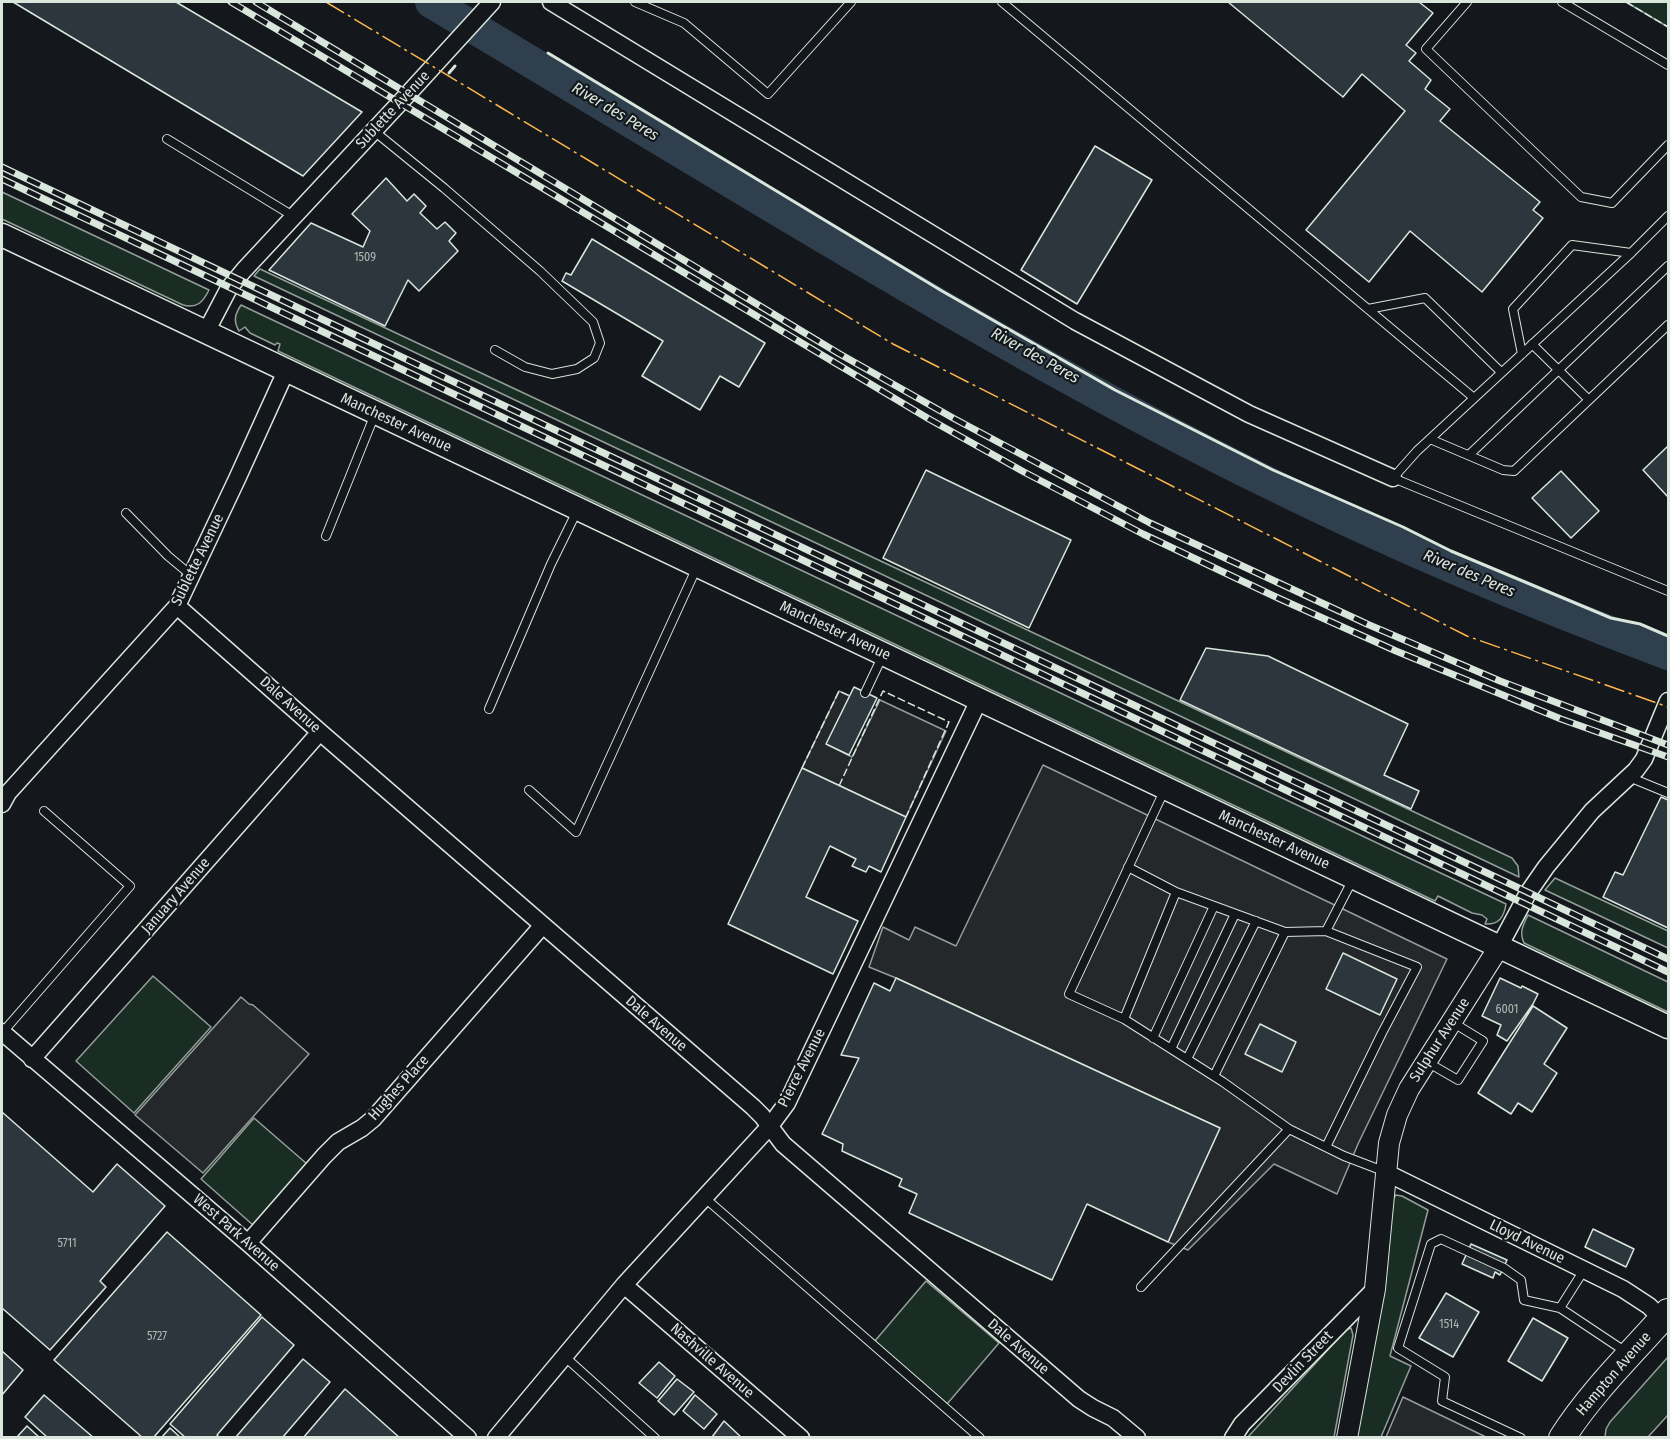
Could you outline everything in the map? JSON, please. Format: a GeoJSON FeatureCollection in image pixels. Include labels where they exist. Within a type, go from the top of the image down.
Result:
{"type":"FeatureCollection","features":[{"type":"Feature","properties":{"kind":"main road","name":"Manchester Avenue"},"geometry":{"type":"LineString","coordinates":[[2,235],[1668,1027]]}},
{"type":"Feature","properties":{"kind":"main road","name":"Hampton Avenue"},"geometry":{"type":"LineString","coordinates":[[1562,1437],[1587,1403],[1665,1315]]}},
{"type":"Feature","properties":{"kind":"street","name":"Sublette Avenue"},"geometry":{"type":"LineString","coordinates":[[206,332],[236,279],[492,2]]}},
{"type":"Feature","properties":{"kind":"street"},"geometry":{"type":"LineString","coordinates":[[551,2],[1075,321],[1249,414],[1393,478]]}},
{"type":"Feature","properties":{"kind":"street","name":"Sublette Avenue"},"geometry":{"type":"LineString","coordinates":[[2,804],[8,793],[177,606],[286,371]]}},
{"type":"Feature","properties":{"kind":"street","name":"Dale Avenue"},"geometry":{"type":"LineString","coordinates":[[177,606],[753,1107],[783,1144],[1079,1399],[1113,1418],[1137,1437]]}},
{"type":"Feature","properties":{"kind":"street","name":"Pierce Avenue"},"geometry":{"type":"LineString","coordinates":[[496,1437],[624,1285],[770,1126],[787,1102],[979,700]]}},
{"type":"Feature","properties":{"kind":"street","name":"Sulphur Avenue"},"geometry":{"type":"LineString","coordinates":[[1347,1437],[1375,1288],[1389,1143],[1397,1115],[1409,1089],[1499,947],[1528,893],[1546,867],[1592,811],[1644,759],[1668,701]]}},
{"type":"Feature","properties":{"kind":"street","name":"January Avenue"},"geometry":{"type":"LineString","coordinates":[[32,1059],[320,732]]}},
{"type":"Feature","properties":{"kind":"street","name":"Hughes Place"},"geometry":{"type":"LineString","coordinates":[[248,1243],[324,1155],[338,1142],[373,1119],[543,925]]}},
{"type":"Feature","properties":{"kind":"street","name":"West Park Avenue"},"geometry":{"type":"LineString","coordinates":[[2,1033],[248,1243],[468,1437]]}},
{"type":"Feature","properties":{"kind":"street","name":"Lloyd Avenue"},"geometry":{"type":"LineString","coordinates":[[1387,1173],[1637,1297],[1665,1315]]}},
{"type":"Feature","properties":{"kind":"street","name":"Nashville Avenue"},"geometry":{"type":"LineString","coordinates":[[624,1285],[801,1437]]}},
{"type":"Feature","properties":{"kind":"street","name":"Devlin Street"},"geometry":{"type":"LineString","coordinates":[[1233,1437],[1242,1424],[1375,1288]]}},
{"type":"Feature","properties":{"kind":"lane"},"geometry":{"type":"LineString","coordinates":[[635,2],[684,23],[768,94],[850,2]]}},
{"type":"Feature","properties":{"kind":"lane"},"geometry":{"type":"LineString","coordinates":[[1002,2],[1473,398]]}},
{"type":"Feature","properties":{"kind":"lane"},"geometry":{"type":"LineString","coordinates":[[1562,2],[1668,65]]}},
{"type":"Feature","properties":{"kind":"lane"},"geometry":{"type":"LineString","coordinates":[[1462,3],[1426,49],[1581,197],[1612,203],[1668,145]]}},
{"type":"Feature","properties":{"kind":"lane"},"geometry":{"type":"LineString","coordinates":[[374,130],[540,271],[593,322],[600,343],[594,358],[576,369],[552,374],[525,367],[495,350]]}},
{"type":"Feature","properties":{"kind":"lane"},"geometry":{"type":"LineString","coordinates":[[167,139],[294,216]]}},
{"type":"Feature","properties":{"kind":"lane"},"geometry":{"type":"LineString","coordinates":[[1668,216],[1632,253],[1473,398],[1393,478],[1668,591]]}},
{"type":"Feature","properties":{"kind":"lane"},"geometry":{"type":"LineString","coordinates":[[1522,354],[1513,309],[1572,245],[1632,253]]}},
{"type":"Feature","properties":{"kind":"lane"},"geometry":{"type":"LineString","coordinates":[[1469,456],[1668,267]]}},
{"type":"Feature","properties":{"kind":"lane"},"geometry":{"type":"LineString","coordinates":[[1368,309],[1425,298],[1501,372]]}},
{"type":"Feature","properties":{"kind":"lane"},"geometry":{"type":"LineString","coordinates":[[1430,439],[1503,470],[1514,471],[1668,325]]}},
{"type":"Feature","properties":{"kind":"lane"},"geometry":{"type":"LineString","coordinates":[[1532,344],[1589,400]]}},
{"type":"Feature","properties":{"kind":"lane"},"geometry":{"type":"LineString","coordinates":[[326,536],[375,413]]}},
{"type":"Feature","properties":{"kind":"lane"},"geometry":{"type":"LineString","coordinates":[[489,709],[551,564],[578,509]]}},
{"type":"Feature","properties":{"kind":"lane"},"geometry":{"type":"LineString","coordinates":[[126,513],[168,556],[192,576]]}},
{"type":"Feature","properties":{"kind":"lane"},"geometry":{"type":"LineString","coordinates":[[529,790],[576,832],[697,566]]}},
{"type":"Feature","properties":{"kind":"lane"},"geometry":{"type":"LineString","coordinates":[[865,693],[883,654]]}},
{"type":"Feature","properties":{"kind":"lane"},"geometry":{"type":"LineString","coordinates":[[1628,777],[1668,793]]}},
{"type":"Feature","properties":{"kind":"lane"},"geometry":{"type":"LineString","coordinates":[[1165,788],[1069,993],[1124,1019],[1289,1129],[1344,1156],[1387,1173]]}},
{"type":"Feature","properties":{"kind":"lane"},"geometry":{"type":"LineString","coordinates":[[2,1033],[130,886],[44,811]]}},
{"type":"Feature","properties":{"kind":"lane"},"geometry":{"type":"LineString","coordinates":[[1128,867],[1176,892],[1285,932],[1326,931],[1418,967],[1382,1033],[1326,1147]]}},
{"type":"Feature","properties":{"kind":"lane"},"geometry":{"type":"LineString","coordinates":[[1326,931],[1354,878]]}},
{"type":"Feature","properties":{"kind":"lane"},"geometry":{"type":"LineString","coordinates":[[1124,1019],[1176,892]]}},
{"type":"Feature","properties":{"kind":"lane"},"geometry":{"type":"LineString","coordinates":[[1153,1038],[1214,906]]}},
{"type":"Feature","properties":{"kind":"lane"},"geometry":{"type":"LineString","coordinates":[[1171,1049],[1235,914]]}},
{"type":"Feature","properties":{"kind":"lane"},"geometry":{"type":"LineString","coordinates":[[1187,1059],[1256,921]]}},
{"type":"Feature","properties":{"kind":"lane"},"geometry":{"type":"LineString","coordinates":[[1214,1077],[1285,932]]}},
{"type":"Feature","properties":{"kind":"lane"},"geometry":{"type":"LineString","coordinates":[[1427,1061],[1458,1080],[1483,1041],[1452,1022]]}},
{"type":"Feature","properties":{"kind":"lane"},"geometry":{"type":"LineString","coordinates":[[1141,1287],[1289,1129]]}},
{"type":"Feature","properties":{"kind":"lane"},"geometry":{"type":"LineString","coordinates":[[705,1198],[980,1437]]}},
{"type":"Feature","properties":{"kind":"lane"},"geometry":{"type":"LineString","coordinates":[[1521,1437],[1442,1401],[1444,1377],[1398,1348],[1431,1244],[1441,1239],[1504,1268],[1521,1280],[1524,1300],[1560,1308],[1629,1354]]}},
{"type":"Feature","properties":{"kind":"lane"},"geometry":{"type":"LineString","coordinates":[[1560,1308],[1584,1270]]}},
{"type":"Feature","properties":{"kind":"lane"},"geometry":{"type":"LineString","coordinates":[[564,1356],[655,1437]]}},
{"type":"Feature","properties":{"kind":"green space"},"geometry":{"type":"Polygon","coordinates":[[[1626,2],[1668,2],[1668,27],[1626,2]]]}},
{"type":"Feature","properties":{"kind":"green space"},"geometry":{"type":"Polygon","coordinates":[[[2,192],[209,290],[199,304],[183,305],[2,219],[2,192]]]}},
{"type":"Feature","properties":{"kind":"green space"},"geometry":{"type":"Polygon","coordinates":[[[260,269],[1512,858],[1518,866],[1519,877],[254,276],[260,269]]]}},
{"type":"Feature","properties":{"kind":"green space"},"geometry":{"type":"Polygon","coordinates":[[[241,305],[1506,904],[1504,913],[1497,922],[1485,924],[1487,919],[1482,915],[1472,913],[1438,896],[1435,901],[278,351],[280,344],[275,345],[250,333],[245,327],[239,331],[236,318],[241,305]]]}},
{"type":"Feature","properties":{"kind":"green space"},"geometry":{"type":"Polygon","coordinates":[[[1555,878],[1668,931],[1668,948],[1545,890],[1555,878]]]}},
{"type":"Feature","properties":{"kind":"green space"},"geometry":{"type":"Polygon","coordinates":[[[1528,915],[1668,982],[1668,1012],[1524,943],[1523,925],[1528,915]]]}},
{"type":"Feature","properties":{"kind":"green space"},"geometry":{"type":"Polygon","coordinates":[[[153,976],[211,1027],[134,1113],[76,1061],[153,976]]]}},
{"type":"Feature","properties":{"kind":"green space"},"geometry":{"type":"Polygon","coordinates":[[[254,1118],[307,1164],[253,1225],[201,1179],[254,1118]]]}},
{"type":"Feature","properties":{"kind":"green space"},"geometry":{"type":"Polygon","coordinates":[[[1396,1195],[1428,1210],[1390,1356],[1411,1366],[1381,1437],[1355,1438],[1392,1200],[1396,1195]]]}},
{"type":"Feature","properties":{"kind":"green space"},"geometry":{"type":"Polygon","coordinates":[[[926,1281],[999,1343],[947,1404],[874,1342],[926,1281]]]}},
{"type":"Feature","properties":{"kind":"green space"},"geometry":{"type":"Polygon","coordinates":[[[1351,1328],[1353,1335],[1334,1437],[1247,1438],[1346,1330],[1351,1328]]]}},
{"type":"Feature","properties":{"kind":"green space"},"geometry":{"type":"Polygon","coordinates":[[[1668,1357],[1668,1415],[1648,1437],[1605,1437],[1610,1422],[1668,1357]]]}},
{"type":"Feature","properties":{"kind":"shaded area"},"geometry":{"type":"Polygon","coordinates":[[[839,691],[850,696],[827,744],[852,757],[880,700],[946,731],[906,817],[802,768],[839,691]]]}},
{"type":"Feature","properties":{"kind":"shaded area"},"geometry":{"type":"Polygon","coordinates":[[[1043,765],[1447,959],[1358,1144],[1337,1194],[1274,1164],[1188,1250],[1168,1242],[1220,1128],[869,967],[883,927],[909,940],[915,927],[956,946],[1043,765]]]}},
{"type":"Feature","properties":{"kind":"shaded area"},"geometry":{"type":"Polygon","coordinates":[[[241,997],[309,1054],[203,1173],[135,1115],[241,997]]]}},
{"type":"Feature","properties":{"kind":"shaded area"},"geometry":{"type":"Polygon","coordinates":[[[1403,1397],[1486,1437],[1386,1437],[1403,1397]]]}},
{"type":"Feature","properties":{"kind":"building"},"geometry":{"type":"Polygon","coordinates":[[[13,2],[176,2],[362,112],[303,176],[13,2]]]}},
{"type":"Feature","properties":{"kind":"building"},"geometry":{"type":"Polygon","coordinates":[[[1228,2],[1419,2],[1433,13],[1406,45],[1416,53],[1409,61],[1431,80],[1425,89],[1450,109],[1440,121],[1540,202],[1533,210],[1543,218],[1482,292],[1410,231],[1369,282],[1306,230],[1405,111],[1362,74],[1343,97],[1228,2]]]}},
{"type":"Feature","properties":{"kind":"building"},"geometry":{"type":"Polygon","coordinates":[[[1095,146],[1152,180],[1077,304],[1021,270],[1095,146]]]}},
{"type":"Feature","properties":{"kind":"building"},"geometry":{"type":"Polygon","coordinates":[[[386,178],[407,201],[414,194],[426,206],[420,213],[437,229],[445,222],[456,233],[449,241],[458,251],[419,291],[408,280],[385,326],[269,270],[311,223],[363,247],[370,231],[352,214],[386,178]]]}},
{"type":"Feature","properties":{"kind":"building"},"geometry":{"type":"Polygon","coordinates":[[[592,239],[765,343],[739,387],[720,376],[700,410],[642,376],[663,341],[562,281],[566,273],[571,275],[592,239]]]}},
{"type":"Feature","properties":{"kind":"building"},"geometry":{"type":"Polygon","coordinates":[[[1668,446],[1668,497],[1643,470],[1668,446]]]}},
{"type":"Feature","properties":{"kind":"building"},"geometry":{"type":"Polygon","coordinates":[[[926,470],[1071,540],[1029,628],[883,558],[926,470]]]}},
{"type":"Feature","properties":{"kind":"building"},"geometry":{"type":"Polygon","coordinates":[[[1561,471],[1599,511],[1571,538],[1532,498],[1561,471]]]}},
{"type":"Feature","properties":{"kind":"building"},"geometry":{"type":"Polygon","coordinates":[[[1206,648],[1268,656],[1408,724],[1384,775],[1419,791],[1411,809],[1180,700],[1206,648]]]}},
{"type":"Feature","properties":{"kind":"building"},"geometry":{"type":"Polygon","coordinates":[[[854,687],[877,698],[849,755],[826,744],[854,687]]]}},
{"type":"Feature","properties":{"kind":"building"},"geometry":{"type":"Polygon","coordinates":[[[802,768],[906,817],[881,872],[869,866],[866,872],[852,866],[856,859],[830,846],[806,897],[858,921],[833,974],[728,924],[802,768]]]}},
{"type":"Feature","properties":{"kind":"building"},"geometry":{"type":"Polygon","coordinates":[[[1661,797],[1668,800],[1668,928],[1603,897],[1615,872],[1623,875],[1661,797]]]}},
{"type":"Feature","properties":{"kind":"building"},"geometry":{"type":"Polygon","coordinates":[[[1343,953],[1397,979],[1380,1015],[1326,989],[1343,953]]]}},
{"type":"Feature","properties":{"kind":"building"},"geometry":{"type":"Polygon","coordinates":[[[896,978],[1220,1128],[1168,1242],[1087,1204],[1052,1280],[909,1213],[917,1194],[899,1186],[902,1179],[842,1151],[843,1144],[822,1134],[859,1058],[841,1055],[874,983],[890,991],[896,978]]]}},
{"type":"Feature","properties":{"kind":"building"},"geometry":{"type":"Polygon","coordinates":[[[1500,978],[1538,994],[1507,1041],[1497,1035],[1501,1025],[1482,1016],[1500,978]]]}},
{"type":"Feature","properties":{"kind":"building"},"geometry":{"type":"Polygon","coordinates":[[[1533,1006],[1567,1028],[1544,1064],[1557,1073],[1532,1112],[1518,1103],[1511,1114],[1478,1093],[1533,1006]]]}},
{"type":"Feature","properties":{"kind":"building"},"geometry":{"type":"Polygon","coordinates":[[[1260,1024],[1296,1042],[1282,1072],[1245,1054],[1260,1024]]]}},
{"type":"Feature","properties":{"kind":"building"},"geometry":{"type":"Polygon","coordinates":[[[2,1112],[93,1192],[117,1164],[165,1206],[100,1281],[106,1287],[50,1350],[2,1308],[2,1112]]]}},
{"type":"Feature","properties":{"kind":"building"},"geometry":{"type":"Polygon","coordinates":[[[1593,1229],[1634,1249],[1626,1267],[1585,1247],[1593,1229]]]}},
{"type":"Feature","properties":{"kind":"building"},"geometry":{"type":"Polygon","coordinates":[[[167,1232],[261,1315],[153,1438],[143,1438],[54,1360],[167,1232]]]}},
{"type":"Feature","properties":{"kind":"building"},"geometry":{"type":"Polygon","coordinates":[[[1471,1244],[1507,1260],[1500,1275],[1495,1272],[1493,1278],[1462,1264],[1471,1244]]]}},
{"type":"Feature","properties":{"kind":"building"},"geometry":{"type":"Polygon","coordinates":[[[1446,1293],[1479,1312],[1453,1357],[1419,1338],[1446,1293]]]}},
{"type":"Feature","properties":{"kind":"building"},"geometry":{"type":"Polygon","coordinates":[[[262,1317],[294,1345],[217,1435],[220,1438],[186,1438],[170,1424],[262,1317]]]}},
{"type":"Feature","properties":{"kind":"building"},"geometry":{"type":"Polygon","coordinates":[[[1533,1318],[1568,1338],[1542,1381],[1508,1361],[1533,1318]]]}},
{"type":"Feature","properties":{"kind":"building"},"geometry":{"type":"Polygon","coordinates":[[[2,1351],[23,1370],[2,1395],[2,1351]]]}},
{"type":"Feature","properties":{"kind":"building"},"geometry":{"type":"Polygon","coordinates":[[[303,1359],[330,1382],[282,1438],[235,1438],[303,1359]]]}},
{"type":"Feature","properties":{"kind":"building"},"geometry":{"type":"Polygon","coordinates":[[[659,1362],[675,1376],[657,1398],[639,1383],[659,1362]]]}},
{"type":"Feature","properties":{"kind":"building"},"geometry":{"type":"Polygon","coordinates":[[[677,1379],[694,1392],[674,1415],[658,1401],[677,1379]]]}},
{"type":"Feature","properties":{"kind":"building"},"geometry":{"type":"Polygon","coordinates":[[[345,1389],[400,1438],[303,1438],[345,1389]]]}},
{"type":"Feature","properties":{"kind":"building"},"geometry":{"type":"Polygon","coordinates":[[[44,1395],[94,1438],[48,1438],[25,1417],[44,1395]]]}},
{"type":"Feature","properties":{"kind":"building"},"geometry":{"type":"Polygon","coordinates":[[[695,1395],[717,1414],[704,1429],[683,1411],[695,1395]]]}},
{"type":"Feature","properties":{"kind":"building"},"geometry":{"type":"Polygon","coordinates":[[[724,1421],[742,1438],[712,1437],[724,1421]]]}},
{"type":"Feature","properties":{"kind":"building"},"geometry":{"type":"Polygon","coordinates":[[[27,1426],[40,1438],[16,1438],[27,1426]]]}},
{"type":"Feature","properties":{"kind":"building"},"geometry":{"type":"Polygon","coordinates":[[[170,1428],[181,1438],[161,1438],[170,1428]]]}},
{"type":"Feature","properties":{"kind":"waterway","name":"River des Peres"},"geometry":{"type":"LineString","coordinates":[[431,2],[878,269],[1006,343],[1201,449],[1416,552],[1566,615],[1668,654]]}},
{"type":"Feature","properties":{"kind":"railway"},"geometry":{"type":"LineString","coordinates":[[231,2],[929,419],[1024,472],[1143,534],[1396,651],[1561,719],[1668,757]]}},
{"type":"Feature","properties":{"kind":"railway"},"geometry":{"type":"LineString","coordinates":[[256,2],[838,353],[953,418],[1150,523],[1367,624],[1500,681],[1668,745]]}},
{"type":"Feature","properties":{"kind":"railway"},"geometry":{"type":"LineString","coordinates":[[2,167],[1668,959]]}},
{"type":"Feature","properties":{"kind":"railway"},"geometry":{"type":"LineString","coordinates":[[2,179],[1668,972]]}},
{"type":"Feature","properties":{"kind":"fence"},"geometry":{"type":"LineString","coordinates":[[1626,2],[1668,27]]}},
{"type":"Feature","properties":{"kind":"fence"},"geometry":{"type":"LineString","coordinates":[[802,768],[839,691],[850,696]]}},
{"type":"Feature","properties":{"kind":"fence"},"geometry":{"type":"LineString","coordinates":[[839,786],[883,691],[949,722],[906,817]]}},
{"type":"Feature","properties":{"kind":"wall"},"geometry":{"type":"LineString","coordinates":[[548,53],[942,291],[1115,390],[1273,470],[1403,527],[1451,551],[1611,618],[1640,624],[1668,636]]}},
{"type":"Feature","properties":{"kind":"wall"},"geometry":{"type":"LineString","coordinates":[[449,73],[455,66]]}},
{"type":"Feature","properties":{"kind":"power"},"geometry":{"type":"LineString","coordinates":[[326,2],[893,344],[1467,636],[1668,707]]}}]}
